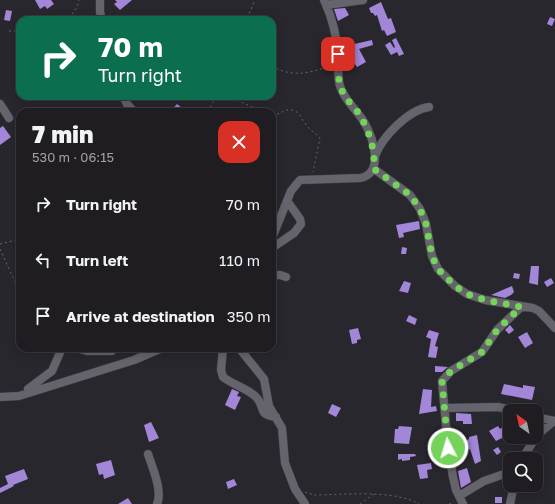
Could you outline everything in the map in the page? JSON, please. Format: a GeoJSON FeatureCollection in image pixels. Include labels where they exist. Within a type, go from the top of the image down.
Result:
{"type":"FeatureCollection","features":[{"type":"Feature","properties":{"kind":"street"},"geometry":{"type":"LineString","coordinates":[[100,0],[101,16]]}},
{"type":"Feature","properties":{"kind":"street"},"geometry":{"type":"LineString","coordinates":[[276,229],[295,183],[300,180],[311,179],[360,178],[369,176],[374,169],[375,156],[369,133],[364,122],[341,88],[338,77],[339,63],[336,34],[325,2],[363,0]]}},
{"type":"Feature","properties":{"kind":"street"},"geometry":{"type":"LineString","coordinates":[[125,100],[131,108]]}},
{"type":"Feature","properties":{"kind":"street"},"geometry":{"type":"LineString","coordinates":[[0,104],[9,118]]}},
{"type":"Feature","properties":{"kind":"street"},"geometry":{"type":"LineString","coordinates":[[375,156],[381,144],[388,135],[414,113],[429,107]]}},
{"type":"Feature","properties":{"kind":"street"},"geometry":{"type":"LineString","coordinates":[[374,169],[410,195],[420,209],[426,224],[432,256],[438,269],[455,286],[467,294],[485,300],[533,308],[539,311],[555,328]]}},
{"type":"Feature","properties":{"kind":"street"},"geometry":{"type":"LineString","coordinates":[[276,245],[294,233],[301,224],[300,219],[288,202]]}},
{"type":"Feature","properties":{"kind":"street"},"geometry":{"type":"LineString","coordinates":[[276,275],[286,277]]}},
{"type":"Feature","properties":{"kind":"street"},"geometry":{"type":"LineString","coordinates":[[463,504],[454,484],[448,448],[442,381],[445,376],[482,352],[497,330],[521,307]]}},
{"type":"Feature","properties":{"kind":"street"},"geometry":{"type":"LineString","coordinates":[[19,396],[52,371],[60,352]]}},
{"type":"Feature","properties":{"kind":"street"},"geometry":{"type":"LineString","coordinates":[[0,397],[19,396],[134,360],[153,352]]}},
{"type":"Feature","properties":{"kind":"street"},"geometry":{"type":"LineString","coordinates":[[223,352],[221,370],[223,377],[252,393],[258,399],[264,413],[267,416],[276,417]]}},
{"type":"Feature","properties":{"kind":"street"},"geometry":{"type":"LineString","coordinates":[[242,352],[264,379],[268,406],[282,428],[285,463],[295,489],[305,504]]}},
{"type":"Feature","properties":{"kind":"street"},"geometry":{"type":"LineString","coordinates":[[445,408],[503,408]]}},
{"type":"Feature","properties":{"kind":"street"},"geometry":{"type":"LineString","coordinates":[[543,419],[554,421]]}},
{"type":"Feature","properties":{"kind":"street"},"geometry":{"type":"LineString","coordinates":[[543,431],[554,421]]}},
{"type":"Feature","properties":{"kind":"street"},"geometry":{"type":"LineString","coordinates":[[148,454],[158,491],[159,499],[157,504]]}},
{"type":"Feature","properties":{"kind":"street"},"geometry":{"type":"LineString","coordinates":[[459,496],[484,481],[503,474]]}},
{"type":"Feature","properties":{"kind":"street"},"geometry":{"type":"LineString","coordinates":[[510,504],[513,492]]}},
{"type":"Feature","properties":{"kind":"path"},"geometry":{"type":"LineString","coordinates":[[68,16],[73,12],[79,0]]}},
{"type":"Feature","properties":{"kind":"path"},"geometry":{"type":"LineString","coordinates":[[249,16],[255,0]]}},
{"type":"Feature","properties":{"kind":"path"},"geometry":{"type":"LineString","coordinates":[[9,31],[16,31]]}},
{"type":"Feature","properties":{"kind":"path"},"geometry":{"type":"LineString","coordinates":[[276,68],[288,73],[302,74],[339,63]]}},
{"type":"Feature","properties":{"kind":"path"},"geometry":{"type":"LineString","coordinates":[[237,100],[254,108]]}},
{"type":"Feature","properties":{"kind":"path"},"geometry":{"type":"LineString","coordinates":[[276,115],[286,110],[294,110],[301,115],[309,129],[320,138],[311,179]]}},
{"type":"Feature","properties":{"kind":"path"},"geometry":{"type":"LineString","coordinates":[[0,244],[16,240]]}},
{"type":"Feature","properties":{"kind":"path"},"geometry":{"type":"LineString","coordinates":[[0,249],[16,284]]}},
{"type":"Feature","properties":{"kind":"path"},"geometry":{"type":"LineString","coordinates":[[295,489],[314,495],[377,493],[419,504]]}},
{"type":"Feature","properties":{"kind":"path"},"geometry":{"type":"LineString","coordinates":[[360,504],[366,498],[377,493]]}},
{"type":"Feature","properties":{"kind":"building"},"geometry":{"type":"Polygon","coordinates":[[[35,0],[51,0],[54,4],[47,9],[45,6],[40,9],[35,0]]]}},
{"type":"Feature","properties":{"kind":"building"},"geometry":{"type":"Polygon","coordinates":[[[115,0],[132,0],[120,10],[114,4],[117,2],[115,0]]]}},
{"type":"Feature","properties":{"kind":"building"},"geometry":{"type":"Polygon","coordinates":[[[381,2],[388,19],[391,18],[396,32],[387,36],[384,30],[382,31],[377,15],[375,16],[371,13],[369,8],[381,2]]]}},
{"type":"Feature","properties":{"kind":"building"},"geometry":{"type":"Polygon","coordinates":[[[345,8],[349,15],[338,21],[334,9],[345,8]]]}},
{"type":"Feature","properties":{"kind":"building"},"geometry":{"type":"Polygon","coordinates":[[[6,10],[12,11],[10,21],[4,20],[6,10]]]}},
{"type":"Feature","properties":{"kind":"building"},"geometry":{"type":"Polygon","coordinates":[[[550,17],[555,19],[552,26],[547,24],[550,17]]]}},
{"type":"Feature","properties":{"kind":"building"},"geometry":{"type":"Polygon","coordinates":[[[396,38],[404,54],[399,56],[397,52],[391,55],[385,45],[390,42],[394,48],[395,47],[392,40],[396,38]]]}},
{"type":"Feature","properties":{"kind":"building"},"geometry":{"type":"Polygon","coordinates":[[[372,40],[373,45],[359,49],[366,62],[357,67],[353,61],[350,45],[372,40]]]}},
{"type":"Feature","properties":{"kind":"building"},"geometry":{"type":"Polygon","coordinates":[[[177,104],[182,108],[174,108],[177,104]]]}},
{"type":"Feature","properties":{"kind":"building"},"geometry":{"type":"Polygon","coordinates":[[[3,126],[11,137],[0,145],[0,128],[3,126]]]}},
{"type":"Feature","properties":{"kind":"building"},"geometry":{"type":"Polygon","coordinates":[[[419,221],[420,229],[403,233],[404,237],[399,238],[396,225],[419,221]]]}},
{"type":"Feature","properties":{"kind":"building"},"geometry":{"type":"Polygon","coordinates":[[[402,247],[407,248],[406,254],[401,254],[402,247]]]}},
{"type":"Feature","properties":{"kind":"building"},"geometry":{"type":"Polygon","coordinates":[[[531,266],[539,266],[538,285],[529,283],[531,266]]]}},
{"type":"Feature","properties":{"kind":"building"},"geometry":{"type":"Polygon","coordinates":[[[514,273],[520,274],[519,279],[513,278],[514,273]]]}},
{"type":"Feature","properties":{"kind":"building"},"geometry":{"type":"Polygon","coordinates":[[[551,278],[554,283],[547,287],[544,282],[551,278]]]}},
{"type":"Feature","properties":{"kind":"building"},"geometry":{"type":"Polygon","coordinates":[[[404,281],[411,283],[408,293],[399,291],[404,281]]]}},
{"type":"Feature","properties":{"kind":"building"},"geometry":{"type":"Polygon","coordinates":[[[512,286],[514,292],[505,298],[491,295],[512,286]]]}},
{"type":"Feature","properties":{"kind":"building"},"geometry":{"type":"Polygon","coordinates":[[[409,315],[417,319],[415,325],[406,321],[409,315]]]}},
{"type":"Feature","properties":{"kind":"building"},"geometry":{"type":"Polygon","coordinates":[[[510,325],[514,330],[509,334],[505,330],[510,325]]]}},
{"type":"Feature","properties":{"kind":"building"},"geometry":{"type":"Polygon","coordinates":[[[358,328],[361,339],[357,340],[357,343],[352,344],[349,330],[358,328]]]}},
{"type":"Feature","properties":{"kind":"building"},"geometry":{"type":"Polygon","coordinates":[[[429,330],[439,333],[435,346],[438,347],[436,358],[428,357],[431,339],[426,337],[429,330]]]}},
{"type":"Feature","properties":{"kind":"building"},"geometry":{"type":"Polygon","coordinates":[[[527,332],[533,343],[525,348],[518,337],[527,332]]]}},
{"type":"Feature","properties":{"kind":"building"},"geometry":{"type":"Polygon","coordinates":[[[435,366],[448,367],[442,372],[435,372],[435,366]]]}},
{"type":"Feature","properties":{"kind":"building"},"geometry":{"type":"Polygon","coordinates":[[[504,384],[523,388],[523,385],[535,387],[532,400],[501,394],[504,384]]]}},
{"type":"Feature","properties":{"kind":"building"},"geometry":{"type":"Polygon","coordinates":[[[232,389],[239,392],[237,396],[241,397],[235,410],[225,405],[232,389]]]}},
{"type":"Feature","properties":{"kind":"building"},"geometry":{"type":"Polygon","coordinates":[[[423,389],[432,390],[431,407],[436,406],[437,411],[419,414],[423,389]]]}},
{"type":"Feature","properties":{"kind":"building"},"geometry":{"type":"Polygon","coordinates":[[[332,404],[341,408],[336,417],[328,413],[332,404]]]}},
{"type":"Feature","properties":{"kind":"building"},"geometry":{"type":"Polygon","coordinates":[[[456,413],[471,414],[472,424],[463,424],[463,421],[456,421],[456,413]]]}},
{"type":"Feature","properties":{"kind":"building"},"geometry":{"type":"Polygon","coordinates":[[[151,422],[159,438],[149,442],[144,425],[151,422]]]}},
{"type":"Feature","properties":{"kind":"building"},"geometry":{"type":"Polygon","coordinates":[[[399,426],[412,427],[409,444],[394,443],[395,429],[398,429],[399,426]]]}},
{"type":"Feature","properties":{"kind":"building"},"geometry":{"type":"Polygon","coordinates":[[[498,426],[500,429],[503,427],[503,438],[496,441],[489,431],[498,426]]]}},
{"type":"Feature","properties":{"kind":"building"},"geometry":{"type":"Polygon","coordinates":[[[477,435],[481,461],[475,464],[470,449],[468,450],[465,441],[469,439],[469,437],[477,435]]]}},
{"type":"Feature","properties":{"kind":"building"},"geometry":{"type":"Polygon","coordinates":[[[498,447],[501,452],[497,455],[493,450],[498,447]]]}},
{"type":"Feature","properties":{"kind":"building"},"geometry":{"type":"Polygon","coordinates":[[[398,454],[415,454],[416,456],[410,457],[410,460],[402,461],[402,459],[398,460],[398,454]]]}},
{"type":"Feature","properties":{"kind":"building"},"geometry":{"type":"Polygon","coordinates":[[[111,460],[115,475],[104,479],[103,474],[99,475],[96,464],[111,460]]]}},
{"type":"Feature","properties":{"kind":"building"},"geometry":{"type":"Polygon","coordinates":[[[431,463],[432,469],[427,470],[428,478],[420,479],[417,465],[431,463]]]}},
{"type":"Feature","properties":{"kind":"building"},"geometry":{"type":"Polygon","coordinates":[[[467,468],[471,482],[461,488],[458,471],[467,468]]]}},
{"type":"Feature","properties":{"kind":"building"},"geometry":{"type":"Polygon","coordinates":[[[24,469],[28,479],[13,485],[14,486],[0,493],[0,488],[8,484],[5,476],[24,469]]]}},
{"type":"Feature","properties":{"kind":"building"},"geometry":{"type":"Polygon","coordinates":[[[234,479],[237,485],[228,489],[226,482],[234,479]]]}},
{"type":"Feature","properties":{"kind":"building"},"geometry":{"type":"Polygon","coordinates":[[[495,497],[502,497],[502,503],[495,503],[495,497]]]}},
{"type":"Feature","properties":{"kind":"building"},"geometry":{"type":"Polygon","coordinates":[[[128,498],[132,504],[118,504],[128,498]]]}},
{"type":"Feature","properties":{"kind":"route"},"geometry":{"type":"LineString","coordinates":[[338,54],[338,77],[341,88],[344,95],[364,122],[369,133],[375,156],[374,169],[410,195],[420,209],[426,224],[432,256],[438,269],[447,276],[455,286],[467,294],[485,300],[521,307],[497,330],[482,352],[451,371],[442,381],[448,448]]}}]}
